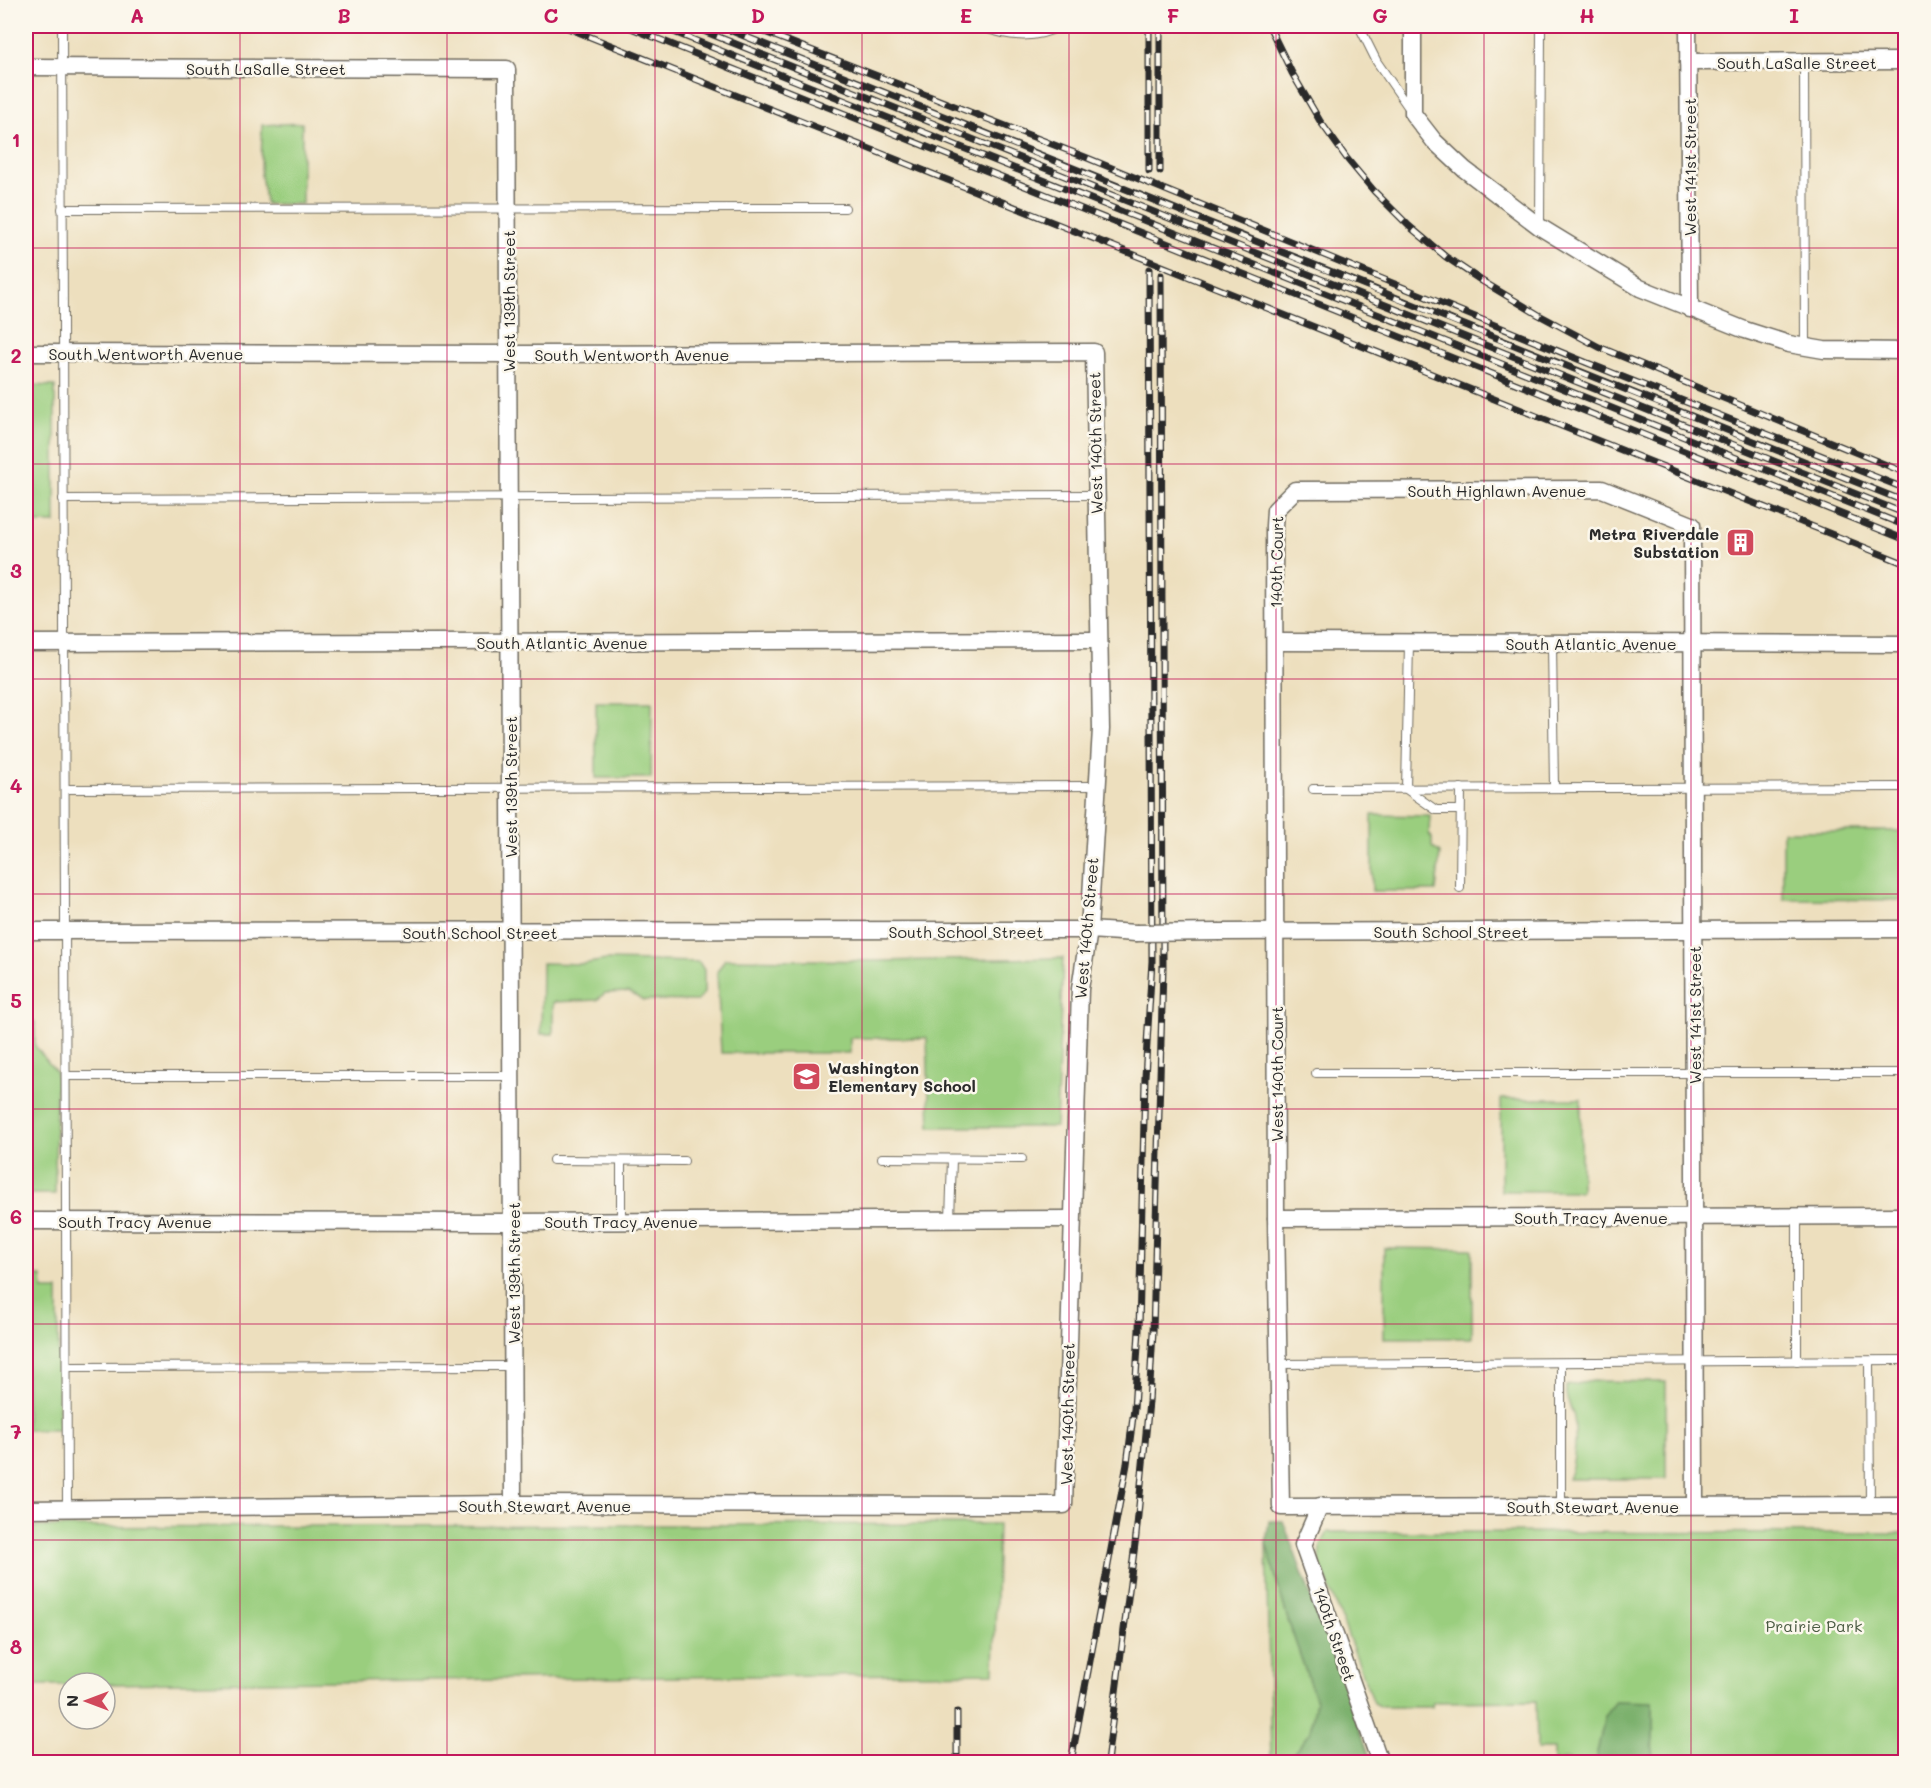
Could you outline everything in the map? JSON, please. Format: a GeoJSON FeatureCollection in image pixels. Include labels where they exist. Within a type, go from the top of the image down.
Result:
{"type":"FeatureCollection","features":[{"type":"Feature","properties":{"kind":"street"},"geometry":{"type":"LineString","coordinates":[[1413,26],[1413,114],[1434,141],[1464,169],[1540,227],[1640,288],[1789,345],[1824,350],[1905,351]]}},
{"type":"Feature","properties":{"kind":"street","name":"West 141st Street"},"geometry":{"type":"LineString","coordinates":[[1688,26],[1690,309]]}},
{"type":"Feature","properties":{"kind":"street","name":"South LaSalle Street"},"geometry":{"type":"LineString","coordinates":[[1688,62],[1905,61]]}},
{"type":"Feature","properties":{"kind":"street","name":"South LaSalle Street"},"geometry":{"type":"LineString","coordinates":[[26,68],[507,69]]}},
{"type":"Feature","properties":{"kind":"street","name":"West 139th Street"},"geometry":{"type":"LineString","coordinates":[[507,69],[513,1504]]}},
{"type":"Feature","properties":{"kind":"street","name":"South Wentworth Avenue"},"geometry":{"type":"LineString","coordinates":[[26,353],[1094,352]]}},
{"type":"Feature","properties":{"kind":"street","name":"West 140th Street"},"geometry":{"type":"LineString","coordinates":[[1064,1505],[1080,989],[1089,930],[1101,729],[1094,352]]}},
{"type":"Feature","properties":{"kind":"street","name":"South Highlawn Avenue"},"geometry":{"type":"LineString","coordinates":[[1295,490],[1602,489],[1692,525]]}},
{"type":"Feature","properties":{"kind":"street","name":"140th Court"},"geometry":{"type":"LineString","coordinates":[[1276,642],[1275,510],[1295,490]]}},
{"type":"Feature","properties":{"kind":"street","name":"West 141st Street"},"geometry":{"type":"LineString","coordinates":[[1692,525],[1695,1506]]}},
{"type":"Feature","properties":{"kind":"street","name":"South Atlantic Avenue"},"geometry":{"type":"LineString","coordinates":[[26,643],[1099,640]]}},
{"type":"Feature","properties":{"kind":"street","name":"South Atlantic Avenue"},"geometry":{"type":"LineString","coordinates":[[1276,642],[1905,644]]}},
{"type":"Feature","properties":{"kind":"street","name":"West 140th Court"},"geometry":{"type":"LineString","coordinates":[[1276,642],[1276,1218],[1281,1507]]}},
{"type":"Feature","properties":{"kind":"street","name":"South School Street"},"geometry":{"type":"LineString","coordinates":[[26,931],[1089,930],[1136,933],[1905,929]]}},
{"type":"Feature","properties":{"kind":"street","name":"South Tracy Avenue"},"geometry":{"type":"LineString","coordinates":[[1276,1218],[1905,1216]]}},
{"type":"Feature","properties":{"kind":"street","name":"South Tracy Avenue"},"geometry":{"type":"LineString","coordinates":[[26,1221],[513,1222],[1072,1219]]}},
{"type":"Feature","properties":{"kind":"street","name":"South Stewart Avenue"},"geometry":{"type":"LineString","coordinates":[[26,1509],[513,1504],[1064,1505]]}},
{"type":"Feature","properties":{"kind":"street","name":"South Stewart Avenue"},"geometry":{"type":"LineString","coordinates":[[1281,1507],[1905,1505]]}},
{"type":"Feature","properties":{"kind":"street","name":"140th Street"},"geometry":{"type":"LineString","coordinates":[[1320,1506],[1303,1545],[1380,1762]]}},
{"type":"Feature","properties":{"kind":"lane"},"geometry":{"type":"LineString","coordinates":[[62,26],[68,1508]]}},
{"type":"Feature","properties":{"kind":"lane"},"geometry":{"type":"LineString","coordinates":[[979,26],[1000,34],[1022,37],[1060,26]]}},
{"type":"Feature","properties":{"kind":"lane"},"geometry":{"type":"LineString","coordinates":[[1359,26],[1377,62],[1413,114]]}},
{"type":"Feature","properties":{"kind":"lane"},"geometry":{"type":"LineString","coordinates":[[1540,227],[1541,26]]}},
{"type":"Feature","properties":{"kind":"lane"},"geometry":{"type":"LineString","coordinates":[[1804,62],[1805,347]]}},
{"type":"Feature","properties":{"kind":"lane"},"geometry":{"type":"LineString","coordinates":[[62,208],[845,208]]}},
{"type":"Feature","properties":{"kind":"lane"},"geometry":{"type":"LineString","coordinates":[[63,499],[1096,495]]}},
{"type":"Feature","properties":{"kind":"lane"},"geometry":{"type":"LineString","coordinates":[[1406,789],[1409,643]]}},
{"type":"Feature","properties":{"kind":"lane"},"geometry":{"type":"LineString","coordinates":[[1552,643],[1554,788]]}},
{"type":"Feature","properties":{"kind":"lane"},"geometry":{"type":"LineString","coordinates":[[65,789],[1097,786]]}},
{"type":"Feature","properties":{"kind":"lane"},"geometry":{"type":"LineString","coordinates":[[1313,789],[1905,787]]}},
{"type":"Feature","properties":{"kind":"lane"},"geometry":{"type":"LineString","coordinates":[[1460,888],[1461,788]]}},
{"type":"Feature","properties":{"kind":"lane"},"geometry":{"type":"LineString","coordinates":[[1406,789],[1436,810],[1460,810]]}},
{"type":"Feature","properties":{"kind":"lane"},"geometry":{"type":"LineString","coordinates":[[1316,1073],[1905,1074]]}},
{"type":"Feature","properties":{"kind":"lane"},"geometry":{"type":"LineString","coordinates":[[66,1076],[512,1076]]}},
{"type":"Feature","properties":{"kind":"lane"},"geometry":{"type":"LineString","coordinates":[[882,1158],[1022,1159]]}},
{"type":"Feature","properties":{"kind":"lane"},"geometry":{"type":"LineString","coordinates":[[553,1160],[684,1161]]}},
{"type":"Feature","properties":{"kind":"lane"},"geometry":{"type":"LineString","coordinates":[[950,1219],[952,1160]]}},
{"type":"Feature","properties":{"kind":"lane"},"geometry":{"type":"LineString","coordinates":[[621,1161],[621,1221]]}},
{"type":"Feature","properties":{"kind":"lane"},"geometry":{"type":"LineString","coordinates":[[1797,1216],[1797,1361]]}},
{"type":"Feature","properties":{"kind":"lane"},"geometry":{"type":"LineString","coordinates":[[1279,1364],[1905,1360]]}},
{"type":"Feature","properties":{"kind":"lane"},"geometry":{"type":"LineString","coordinates":[[1869,1361],[1870,1505]]}},
{"type":"Feature","properties":{"kind":"lane"},"geometry":{"type":"LineString","coordinates":[[1561,1362],[1561,1506]]}},
{"type":"Feature","properties":{"kind":"lane"},"geometry":{"type":"LineString","coordinates":[[67,1367],[513,1366]]}},
{"type":"Feature","properties":{"kind":"green space"},"geometry":{"type":"Polygon","coordinates":[[[302,123],[302,204],[266,204],[261,175],[262,125],[302,123]]]}},
{"type":"Feature","properties":{"kind":"green space"},"geometry":{"type":"Polygon","coordinates":[[[26,385],[55,386],[55,523],[26,523],[26,385]]]}},
{"type":"Feature","properties":{"kind":"green space"},"geometry":{"type":"Polygon","coordinates":[[[1896,669],[1905,669],[1905,757],[1900,757],[1900,738],[1896,738],[1896,669]]]}},
{"type":"Feature","properties":{"kind":"green space"},"geometry":{"type":"Polygon","coordinates":[[[596,702],[652,702],[651,778],[596,778],[596,702]]]}},
{"type":"Feature","properties":{"kind":"green space"},"geometry":{"type":"Polygon","coordinates":[[[1372,815],[1430,816],[1429,834],[1432,838],[1432,847],[1440,853],[1436,891],[1372,891],[1372,815]]]}},
{"type":"Feature","properties":{"kind":"green space"},"geometry":{"type":"Polygon","coordinates":[[[1783,831],[1903,831],[1901,900],[1783,899],[1783,831]]]}},
{"type":"Feature","properties":{"kind":"green space"},"geometry":{"type":"Polygon","coordinates":[[[1063,958],[1056,1127],[930,1127],[927,1038],[850,1038],[850,1053],[721,1053],[717,972],[725,959],[878,961],[1063,958]]]}},
{"type":"Feature","properties":{"kind":"green space"},"geometry":{"type":"Polygon","coordinates":[[[606,960],[699,962],[704,970],[704,993],[697,1001],[642,1000],[629,992],[605,993],[597,1000],[553,1002],[553,1034],[541,1034],[542,963],[583,964],[606,960]]]}},
{"type":"Feature","properties":{"kind":"green space"},"geometry":{"type":"Polygon","coordinates":[[[26,1018],[35,1022],[35,1046],[56,1072],[55,1194],[26,1194],[26,1018]]]}},
{"type":"Feature","properties":{"kind":"green space"},"geometry":{"type":"Polygon","coordinates":[[[1501,1099],[1581,1099],[1581,1191],[1501,1191],[1501,1099]]]}},
{"type":"Feature","properties":{"kind":"green space"},"geometry":{"type":"Polygon","coordinates":[[[1384,1248],[1472,1249],[1472,1338],[1384,1338],[1384,1248]]]}},
{"type":"Feature","properties":{"kind":"green space"},"geometry":{"type":"Polygon","coordinates":[[[26,1276],[42,1276],[43,1290],[58,1290],[59,1430],[26,1430],[26,1276]]]}},
{"type":"Feature","properties":{"kind":"green space"},"geometry":{"type":"Polygon","coordinates":[[[1593,1381],[1666,1382],[1666,1479],[1568,1479],[1574,1457],[1575,1433],[1574,1418],[1566,1386],[1593,1381]]]}},
{"type":"Feature","properties":{"kind":"green space"},"geometry":{"type":"Polygon","coordinates":[[[1269,1521],[1283,1521],[1372,1762],[1275,1762],[1294,1753],[1310,1732],[1316,1701],[1288,1620],[1266,1543],[1269,1521]]]}},
{"type":"Feature","properties":{"kind":"green space"},"geometry":{"type":"Polygon","coordinates":[[[998,1524],[994,1673],[117,1684],[117,1671],[57,1671],[57,1685],[26,1685],[26,1527],[998,1524]]]}},
{"type":"Feature","properties":{"kind":"green space","name":"Prairie Park"},"geometry":{"type":"Polygon","coordinates":[[[1328,1532],[1905,1533],[1905,1762],[1653,1762],[1653,1702],[1605,1717],[1595,1762],[1570,1762],[1569,1759],[1553,1762],[1553,1749],[1537,1749],[1536,1701],[1433,1702],[1432,1707],[1382,1707],[1374,1703],[1320,1563],[1321,1545],[1328,1532]]]}},
{"type":"Feature","properties":{"kind":"green space"},"geometry":{"type":"Polygon","coordinates":[[[1266,1543],[1288,1620],[1316,1701],[1310,1732],[1294,1753],[1271,1762],[1266,1543]]]}},
{"type":"Feature","properties":{"kind":"green space"},"geometry":{"type":"Polygon","coordinates":[[[1616,1701],[1653,1702],[1653,1762],[1595,1762],[1605,1717],[1616,1701]]]}},
{"type":"Feature","properties":{"kind":"railway"},"geometry":{"type":"LineString","coordinates":[[563,26],[1906,564]]}},
{"type":"Feature","properties":{"kind":"railway"},"geometry":{"type":"LineString","coordinates":[[626,26],[1906,540]]}},
{"type":"Feature","properties":{"kind":"railway"},"geometry":{"type":"LineString","coordinates":[[659,26],[1906,526]]}},
{"type":"Feature","properties":{"kind":"railway"},"geometry":{"type":"LineString","coordinates":[[691,26],[1906,514]]}},
{"type":"Feature","properties":{"kind":"railway"},"geometry":{"type":"LineString","coordinates":[[719,26],[1906,502]]}},
{"type":"Feature","properties":{"kind":"railway"},"geometry":{"type":"LineString","coordinates":[[749,26],[1085,157],[1585,362],[1906,489]]}},
{"type":"Feature","properties":{"kind":"railway"},"geometry":{"type":"LineString","coordinates":[[1149,26],[1149,171]]}},
{"type":"Feature","properties":{"kind":"railway"},"geometry":{"type":"LineString","coordinates":[[1160,26],[1160,171]]}},
{"type":"Feature","properties":{"kind":"railway"},"geometry":{"type":"LineString","coordinates":[[1269,26],[1292,73],[1320,121],[1348,160],[1374,191],[1409,226],[1446,257],[1539,315],[1599,347],[1906,473]]}},
{"type":"Feature","properties":{"kind":"railway"},"geometry":{"type":"LineString","coordinates":[[1071,1762],[1127,1464],[1134,1409],[1139,1330],[1145,1077],[1152,961],[1149,269]]}},
{"type":"Feature","properties":{"kind":"railway"},"geometry":{"type":"LineString","coordinates":[[1107,1762],[1136,1536],[1149,1402],[1153,1332],[1163,968],[1161,275]]}},
{"type":"Feature","properties":{"kind":"railway"},"geometry":{"type":"LineString","coordinates":[[957,1712],[957,1762]]}},
{"type":"Feature","properties":{"kind":"place","name":"Metra Riverdale Substation"},"geometry":{"type":"Point","coordinates":[1740,542]}},
{"type":"Feature","properties":{"kind":"place","name":"Washington Elementary School"},"geometry":{"type":"Point","coordinates":[807,1076]}}]}
